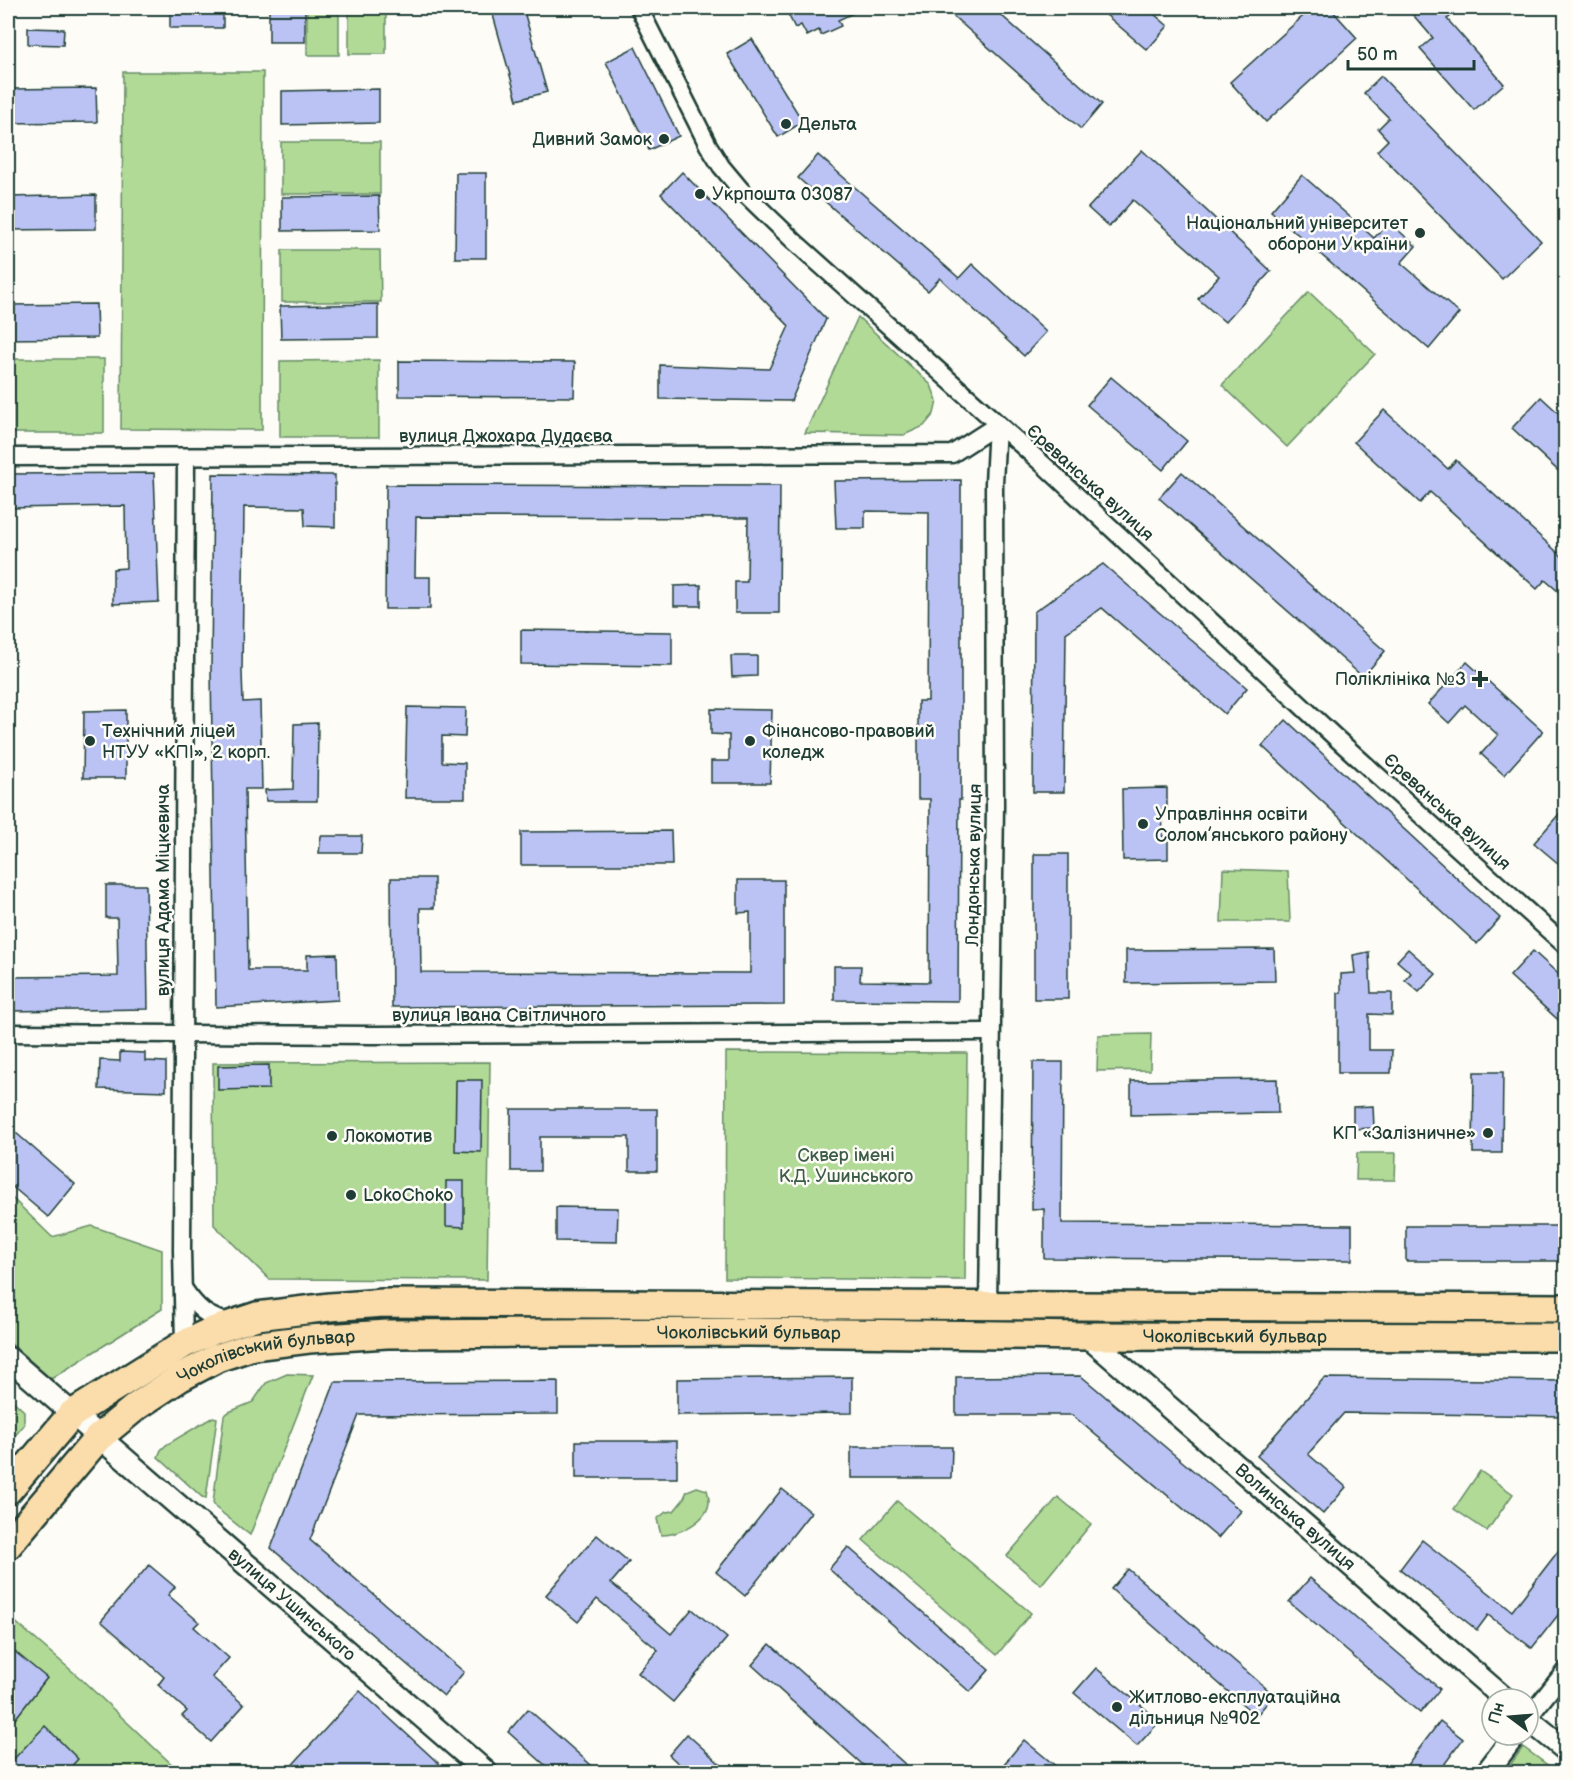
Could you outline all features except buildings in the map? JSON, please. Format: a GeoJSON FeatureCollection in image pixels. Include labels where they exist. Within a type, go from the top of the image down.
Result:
{"type":"FeatureCollection","features":[{"type":"Feature","properties":{"kind":"main road","name":"Чоколівський бульвар"},"geometry":{"type":"LineString","coordinates":[[8,1490],[72,1414],[184,1344],[257,1316],[330,1306],[383,1303],[1566,1308]]}},
{"type":"Feature","properties":{"kind":"main road","name":"Чоколівський бульвар"},"geometry":{"type":"LineString","coordinates":[[8,1545],[98,1438],[137,1406],[181,1377],[217,1358],[253,1346],[309,1339],[387,1334],[748,1332],[1087,1336],[1566,1336]]}},
{"type":"Feature","properties":{"kind":"street","name":"Єреванська вулиця"},"geometry":{"type":"LineString","coordinates":[[639,8],[708,145],[721,166],[741,190],[795,242],[1046,467],[1327,730],[1566,946]]}},
{"type":"Feature","properties":{"kind":"street","name":"вулиця Джохара Дудаєва"},"geometry":{"type":"LineString","coordinates":[[8,457],[952,454],[997,425]]}},
{"type":"Feature","properties":{"kind":"street","name":"Лондонська вулиця"},"geometry":{"type":"LineString","coordinates":[[988,1305],[995,806],[994,483],[997,425]]}},
{"type":"Feature","properties":{"kind":"street","name":"вулиця Адама Міцкевича"},"geometry":{"type":"LineString","coordinates":[[184,1344],[182,1033],[186,457]]}},
{"type":"Feature","properties":{"kind":"street","name":"вулиця Івана Світличного"},"geometry":{"type":"LineString","coordinates":[[8,1033],[387,1035],[991,1032]]}},
{"type":"Feature","properties":{"kind":"street"},"geometry":{"type":"LineString","coordinates":[[183,1288],[208,1316],[219,1320],[239,1321]]}},
{"type":"Feature","properties":{"kind":"street","name":"Волинська вулиця"},"geometry":{"type":"LineString","coordinates":[[1087,1336],[1491,1687]]}},
{"type":"Feature","properties":{"kind":"street","name":"вулиця Ушинського"},"geometry":{"type":"LineString","coordinates":[[8,1358],[486,1773]]}},
{"type":"Feature","properties":{"kind":"street"},"geometry":{"type":"LineString","coordinates":[[1540,1703],[1566,1670]]}},
{"type":"Feature","properties":{"kind":"street"},"geometry":{"type":"LineString","coordinates":[[1540,1728],[1566,1750]]}},
{"type":"Feature","properties":{"kind":"street"},"geometry":{"type":"LineString","coordinates":[[1487,1773],[1506,1747]]}},
{"type":"Feature","properties":{"kind":"green space"},"geometry":{"type":"Polygon","coordinates":[[[307,8],[339,8],[339,55],[307,55],[307,8]]]}},
{"type":"Feature","properties":{"kind":"green space"},"geometry":{"type":"Polygon","coordinates":[[[349,8],[386,8],[386,54],[349,54],[349,8]]]}},
{"type":"Feature","properties":{"kind":"green space"},"geometry":{"type":"Polygon","coordinates":[[[123,72],[263,72],[262,430],[121,429],[123,72]]]}},
{"type":"Feature","properties":{"kind":"green space"},"geometry":{"type":"Polygon","coordinates":[[[281,142],[380,142],[380,194],[281,194],[281,142]]]}},
{"type":"Feature","properties":{"kind":"green space"},"geometry":{"type":"Polygon","coordinates":[[[282,250],[380,250],[381,302],[282,302],[282,250]]]}},
{"type":"Feature","properties":{"kind":"green space"},"geometry":{"type":"Polygon","coordinates":[[[1309,292],[1375,354],[1287,447],[1222,385],[1309,292]]]}},
{"type":"Feature","properties":{"kind":"green space"},"geometry":{"type":"Polygon","coordinates":[[[858,317],[931,385],[937,401],[934,414],[924,426],[904,435],[805,433],[858,317]]]}},
{"type":"Feature","properties":{"kind":"green space"},"geometry":{"type":"Polygon","coordinates":[[[8,359],[104,359],[104,433],[8,433],[8,359]]]}},
{"type":"Feature","properties":{"kind":"green space"},"geometry":{"type":"Polygon","coordinates":[[[379,360],[379,437],[280,437],[280,361],[379,360]]]}},
{"type":"Feature","properties":{"kind":"green space"},"geometry":{"type":"Polygon","coordinates":[[[1223,869],[1288,871],[1290,922],[1221,922],[1223,869]]]}},
{"type":"Feature","properties":{"kind":"green space"},"geometry":{"type":"Polygon","coordinates":[[[1151,1034],[1150,1070],[1097,1071],[1098,1035],[1151,1034]]]}},
{"type":"Feature","properties":{"kind":"green space","name":"Сквер імені К.Д. Ушинського"},"geometry":{"type":"Polygon","coordinates":[[[726,1052],[967,1053],[965,1280],[725,1278],[726,1052]]]}},
{"type":"Feature","properties":{"kind":"green space","name":"LokoChoko"},"geometry":{"type":"Polygon","coordinates":[[[490,1062],[487,1280],[269,1279],[214,1225],[213,1063],[490,1062]]]}},
{"type":"Feature","properties":{"kind":"green space"},"geometry":{"type":"Polygon","coordinates":[[[1357,1153],[1396,1153],[1395,1180],[1356,1180],[1357,1153]]]}},
{"type":"Feature","properties":{"kind":"green space"},"geometry":{"type":"Polygon","coordinates":[[[8,1194],[52,1237],[92,1226],[162,1250],[162,1309],[51,1379],[8,1341],[8,1194]]]}},
{"type":"Feature","properties":{"kind":"green space"},"geometry":{"type":"Polygon","coordinates":[[[287,1374],[313,1375],[250,1535],[216,1508],[213,1503],[224,1416],[253,1402],[266,1383],[287,1374]]]}},
{"type":"Feature","properties":{"kind":"green space"},"geometry":{"type":"Polygon","coordinates":[[[8,1396],[24,1411],[24,1425],[8,1444],[8,1396]]]}},
{"type":"Feature","properties":{"kind":"green space"},"geometry":{"type":"Polygon","coordinates":[[[213,1417],[217,1418],[206,1498],[202,1497],[158,1457],[166,1445],[213,1417]]]}},
{"type":"Feature","properties":{"kind":"green space"},"geometry":{"type":"Polygon","coordinates":[[[1480,1471],[1513,1494],[1487,1531],[1454,1509],[1480,1471]]]}},
{"type":"Feature","properties":{"kind":"green space"},"geometry":{"type":"Polygon","coordinates":[[[697,1487],[707,1490],[709,1500],[704,1514],[684,1530],[661,1535],[657,1519],[666,1512],[674,1511],[687,1491],[697,1487]]]}},
{"type":"Feature","properties":{"kind":"green space"},"geometry":{"type":"Polygon","coordinates":[[[1058,1497],[1091,1524],[1041,1585],[1007,1556],[1058,1497]]]}},
{"type":"Feature","properties":{"kind":"green space"},"geometry":{"type":"Polygon","coordinates":[[[897,1501],[1031,1613],[997,1655],[863,1540],[897,1501]]]}},
{"type":"Feature","properties":{"kind":"green space"},"geometry":{"type":"Polygon","coordinates":[[[12,1619],[80,1678],[180,1772],[8,1772],[8,1624],[12,1619]]]}},
{"type":"Feature","properties":{"kind":"green space"},"geometry":{"type":"Polygon","coordinates":[[[1523,1747],[1557,1772],[1505,1772],[1523,1747]]]}},
{"type":"Feature","properties":{"kind":"place","name":"Дельта"},"geometry":{"type":"Point","coordinates":[786,124]}},
{"type":"Feature","properties":{"kind":"place","name":"Дивний Замок"},"geometry":{"type":"Point","coordinates":[664,139]}},
{"type":"Feature","properties":{"kind":"place","name":"Укрпошта 03087"},"geometry":{"type":"Point","coordinates":[700,194]}},
{"type":"Feature","properties":{"kind":"place","name":"Національний університет оборони України"},"geometry":{"type":"Point","coordinates":[1420,233]}},
{"type":"Feature","properties":{"kind":"place","name":"Поліклініка №3"},"geometry":{"type":"Point","coordinates":[1480,679]}},
{"type":"Feature","properties":{"kind":"place","name":"Технічний ліцей НТУУ «КПІ», 2 корп."},"geometry":{"type":"Point","coordinates":[90,741]}},
{"type":"Feature","properties":{"kind":"place","name":"Фінансово-правовий коледж"},"geometry":{"type":"Point","coordinates":[750,741]}},
{"type":"Feature","properties":{"kind":"place","name":"Управління освіти Солом’янського району"},"geometry":{"type":"Point","coordinates":[1143,824]}},
{"type":"Feature","properties":{"kind":"place","name":"КП «Залізничне»"},"geometry":{"type":"Point","coordinates":[1488,1133]}},
{"type":"Feature","properties":{"kind":"place","name":"Локомотив"},"geometry":{"type":"Point","coordinates":[332,1136]}},
{"type":"Feature","properties":{"kind":"place","name":"LokoChoko"},"geometry":{"type":"Point","coordinates":[351,1195]}},
{"type":"Feature","properties":{"kind":"place","name":"Житлово-експлуатаційна дільниця №902"},"geometry":{"type":"Point","coordinates":[1117,1707]}}]}
